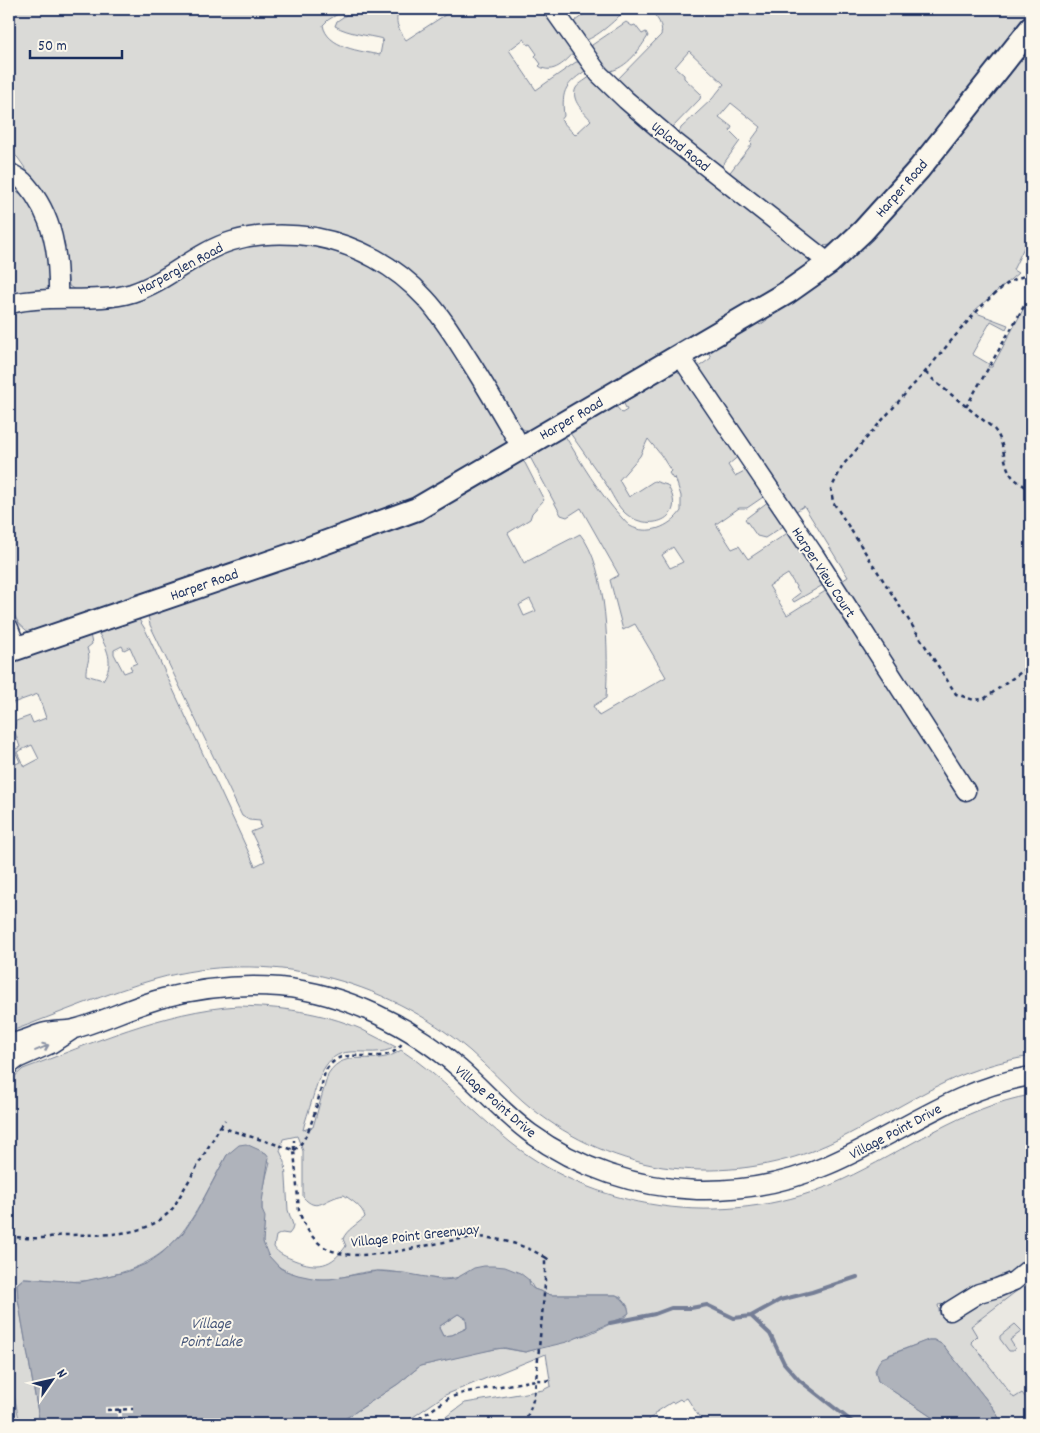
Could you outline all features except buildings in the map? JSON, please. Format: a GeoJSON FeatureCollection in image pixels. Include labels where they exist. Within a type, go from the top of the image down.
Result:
{"type":"FeatureCollection","features":[{"type":"Feature","properties":{"kind":"main road","name":"Harper Road"},"geometry":{"type":"LineString","coordinates":[[11,643],[306,549],[417,509],[788,292],[829,263],[863,231],[919,169],[1031,28]]}},
{"type":"Feature","properties":{"kind":"street","name":"Upland Road"},"geometry":{"type":"LineString","coordinates":[[553,9],[599,74],[626,100],[670,138],[829,263]]}},
{"type":"Feature","properties":{"kind":"street"},"geometry":{"type":"LineString","coordinates":[[9,172],[24,181],[42,209],[51,228],[56,247],[58,298]]}},
{"type":"Feature","properties":{"kind":"street","name":"Harperglen Road"},"geometry":{"type":"LineString","coordinates":[[9,305],[16,302],[58,298],[108,297],[130,294],[156,284],[200,255],[234,240],[278,234],[302,235],[325,239],[369,255],[389,267],[426,298],[451,332],[521,447]]}},
{"type":"Feature","properties":{"kind":"street","name":"Harper View Court"},"geometry":{"type":"LineString","coordinates":[[680,356],[815,556],[966,791]]}},
{"type":"Feature","properties":{"kind":"street","name":"Village Point Drive"},"geometry":{"type":"LineString","coordinates":[[9,1044],[46,1032],[73,1029],[164,998],[199,990],[281,987],[324,996],[363,1008],[409,1031],[455,1065],[530,1133],[562,1152],[620,1177],[661,1187],[695,1190],[737,1189],[768,1184],[798,1176],[826,1166],[963,1096],[998,1083],[1031,1076]]}},
{"type":"Feature","properties":{"kind":"street","name":"Village Point Drive"},"geometry":{"type":"LineString","coordinates":[[9,1065],[17,1059],[51,1044],[73,1029]]}},
{"type":"Feature","properties":{"kind":"street"},"geometry":{"type":"LineString","coordinates":[[950,1311],[979,1293],[1014,1281],[1031,1267]]}},
{"type":"Feature","properties":{"kind":"path"},"geometry":{"type":"LineString","coordinates":[[1031,276],[1019,277],[980,306],[926,373],[913,385],[843,465],[831,488],[833,502],[956,694],[974,700],[984,699],[1031,665]]}},
{"type":"Feature","properties":{"kind":"path"},"geometry":{"type":"LineString","coordinates":[[966,407],[1031,294]]}},
{"type":"Feature","properties":{"kind":"path"},"geometry":{"type":"LineString","coordinates":[[926,373],[993,428],[999,436],[1008,469],[1017,481],[1031,490]]}},
{"type":"Feature","properties":{"kind":"path"},"geometry":{"type":"LineString","coordinates":[[220,1127],[294,1150],[299,1147],[309,1130],[324,1072],[330,1064],[338,1058],[346,1056],[371,1056],[395,1051],[400,1047],[409,1031]]}},
{"type":"Feature","properties":{"kind":"path"},"geometry":{"type":"LineString","coordinates":[[9,1236],[38,1238],[65,1235],[119,1234],[155,1223],[164,1218],[173,1208],[224,1120]]}},
{"type":"Feature","properties":{"kind":"path","name":"Village Point Greenway"},"geometry":{"type":"LineString","coordinates":[[294,1140],[301,1218],[313,1237],[328,1250],[343,1254],[372,1254],[479,1237],[493,1238],[521,1245],[551,1261]]}},
{"type":"Feature","properties":{"kind":"path"},"geometry":{"type":"LineString","coordinates":[[522,1424],[532,1404],[536,1380],[545,1284],[545,1257]]}},
{"type":"Feature","properties":{"kind":"path"},"geometry":{"type":"LineString","coordinates":[[411,1424],[450,1398],[466,1392],[536,1380],[551,1381]]}},
{"type":"Feature","properties":{"kind":"path"},"geometry":{"type":"LineString","coordinates":[[120,1409],[120,1424]]}},
{"type":"Feature","properties":{"kind":"path"},"geometry":{"type":"LineString","coordinates":[[107,1410],[133,1409]]}},
{"type":"Feature","properties":{"kind":"shaded area"},"geometry":{"type":"Polygon","coordinates":[[[9,9],[346,9],[323,25],[326,33],[338,44],[380,55],[383,39],[340,29],[335,26],[337,21],[355,9],[400,9],[397,21],[399,29],[406,40],[445,15],[442,9],[546,9],[575,51],[572,55],[559,66],[544,69],[539,66],[541,64],[535,56],[537,54],[524,39],[509,50],[536,90],[576,62],[583,62],[588,69],[570,83],[563,99],[564,116],[561,120],[575,135],[591,120],[576,101],[576,88],[592,75],[812,260],[812,267],[541,429],[525,430],[519,427],[450,317],[319,230],[188,257],[130,286],[102,291],[75,290],[69,286],[61,234],[50,204],[18,158],[9,149],[9,9]]]}},
{"type":"Feature","properties":{"kind":"shaded area"},"geometry":{"type":"Polygon","coordinates":[[[591,9],[622,9],[624,11],[599,33],[583,41],[573,24],[591,9]]]}},
{"type":"Feature","properties":{"kind":"shaded area"},"geometry":{"type":"Polygon","coordinates":[[[650,9],[1031,9],[1031,18],[899,182],[835,248],[832,245],[821,246],[727,176],[752,144],[750,142],[761,127],[731,103],[719,117],[732,127],[730,131],[740,141],[719,170],[677,137],[681,128],[712,99],[724,84],[689,51],[675,67],[701,94],[700,99],[670,130],[613,84],[661,35],[660,24],[650,9]]]}},
{"type":"Feature","properties":{"kind":"shaded area"},"geometry":{"type":"Polygon","coordinates":[[[626,22],[632,26],[635,25],[642,34],[646,32],[648,36],[630,60],[612,71],[604,72],[591,52],[592,45],[626,22]]]}},
{"type":"Feature","properties":{"kind":"shaded area"},"geometry":{"type":"Polygon","coordinates":[[[1031,40],[1031,233],[1013,270],[1018,273],[974,311],[1008,325],[1006,329],[991,321],[972,354],[989,364],[988,367],[992,367],[1031,295],[1031,1056],[1009,1060],[956,1077],[846,1136],[812,1151],[757,1166],[701,1170],[663,1167],[625,1158],[607,1152],[571,1135],[538,1113],[516,1095],[470,1051],[436,1026],[400,1005],[362,988],[322,976],[281,969],[239,967],[198,970],[156,979],[100,997],[9,1032],[9,762],[11,766],[20,762],[15,751],[9,754],[9,745],[16,749],[20,747],[14,730],[16,721],[30,716],[33,723],[46,718],[38,694],[10,704],[9,711],[9,659],[90,634],[92,644],[87,648],[89,659],[86,675],[103,680],[109,667],[109,661],[107,650],[98,632],[138,618],[145,629],[255,866],[265,861],[251,832],[261,828],[260,821],[249,820],[242,816],[150,625],[148,615],[518,457],[525,463],[544,500],[532,513],[530,519],[508,533],[524,563],[580,534],[589,549],[596,568],[605,613],[607,659],[606,698],[593,706],[599,716],[666,677],[635,624],[623,630],[610,580],[619,575],[581,508],[567,517],[561,515],[530,457],[530,450],[564,434],[598,488],[630,526],[637,529],[651,530],[671,522],[681,511],[681,496],[675,477],[673,479],[669,473],[671,471],[661,455],[648,439],[640,456],[619,480],[629,497],[654,481],[667,485],[673,497],[673,507],[670,515],[663,520],[654,522],[634,519],[622,510],[569,429],[612,402],[622,413],[627,410],[621,398],[674,367],[681,370],[686,376],[711,358],[707,348],[755,320],[760,325],[767,320],[766,314],[810,291],[809,289],[846,258],[851,259],[857,252],[856,248],[1031,40]],[[748,448],[728,465],[735,476],[748,469],[766,495],[747,508],[739,508],[716,524],[732,549],[739,546],[748,559],[789,532],[823,585],[794,602],[792,599],[800,593],[788,574],[769,586],[787,615],[848,577],[804,506],[793,513],[748,448]],[[673,547],[662,555],[670,568],[683,562],[673,547]],[[530,599],[519,605],[524,616],[536,611],[530,599]],[[122,646],[114,650],[114,654],[124,673],[132,670],[130,666],[137,663],[130,647],[124,650],[122,646]],[[32,745],[17,752],[24,767],[39,759],[32,745]]]}},
{"type":"Feature","properties":{"kind":"shaded area"},"geometry":{"type":"Polygon","coordinates":[[[9,192],[24,194],[49,243],[51,285],[48,290],[9,299],[9,192]]]}},
{"type":"Feature","properties":{"kind":"shaded area"},"geometry":{"type":"Polygon","coordinates":[[[309,241],[369,260],[430,308],[506,435],[503,449],[397,510],[32,634],[27,631],[17,620],[9,600],[9,315],[36,308],[133,301],[160,291],[211,258],[243,245],[309,241]]]}},
{"type":"Feature","properties":{"kind":"shaded area"},"geometry":{"type":"Polygon","coordinates":[[[773,498],[785,525],[765,538],[757,536],[745,519],[773,498]]]}},
{"type":"Feature","properties":{"kind":"shaded area"},"geometry":{"type":"Polygon","coordinates":[[[238,1006],[285,1009],[331,1018],[361,1029],[396,1047],[379,1052],[350,1052],[334,1057],[320,1077],[303,1130],[313,1127],[328,1074],[335,1065],[352,1059],[382,1058],[401,1050],[430,1071],[510,1142],[546,1167],[586,1186],[628,1199],[671,1207],[715,1209],[759,1205],[801,1195],[842,1180],[865,1169],[958,1119],[1006,1101],[1031,1095],[1031,1263],[1014,1276],[949,1303],[938,1305],[940,1315],[952,1320],[1031,1272],[1031,1280],[971,1326],[977,1336],[971,1342],[1014,1398],[1022,1393],[1029,1402],[1031,1400],[1031,1424],[1001,1424],[994,1409],[943,1345],[934,1340],[929,1340],[888,1355],[875,1370],[878,1381],[942,1424],[702,1424],[687,1398],[682,1401],[680,1399],[672,1402],[655,1413],[649,1419],[650,1422],[646,1424],[436,1424],[465,1403],[543,1390],[551,1386],[546,1354],[445,1395],[403,1424],[337,1424],[398,1384],[420,1366],[502,1348],[525,1352],[589,1334],[627,1316],[628,1307],[621,1297],[616,1295],[551,1295],[534,1289],[530,1282],[464,1275],[445,1279],[378,1271],[329,1279],[299,1276],[273,1262],[263,1245],[262,1199],[270,1162],[227,1155],[194,1215],[183,1231],[170,1246],[153,1258],[133,1268],[92,1280],[68,1281],[24,1278],[17,1284],[40,1424],[20,1424],[9,1372],[9,1087],[12,1079],[23,1069],[102,1039],[155,1021],[210,1009],[238,1006]],[[297,1136],[283,1139],[280,1151],[285,1162],[288,1210],[293,1225],[289,1234],[282,1233],[276,1236],[274,1247],[280,1253],[294,1260],[317,1265],[329,1262],[340,1253],[346,1246],[343,1239],[349,1230],[365,1217],[359,1207],[344,1195],[317,1205],[308,1202],[303,1197],[303,1151],[297,1136]]]}},
{"type":"Feature","properties":{"kind":"shaded area"},"geometry":{"type":"Polygon","coordinates":[[[1031,1273],[1031,1424],[955,1330],[1031,1273]]]}},
{"type":"Feature","properties":{"kind":"shaded area"},"geometry":{"type":"Polygon","coordinates":[[[458,1314],[466,1318],[467,1328],[452,1335],[443,1336],[439,1328],[440,1326],[458,1314]]]}},
{"type":"Feature","properties":{"kind":"shaded area"},"geometry":{"type":"Polygon","coordinates":[[[1015,1324],[1022,1331],[1010,1340],[1015,1348],[1013,1351],[1009,1351],[1000,1339],[1000,1336],[1015,1324]]]}},
{"type":"Feature","properties":{"kind":"water","name":"Village Point Lake"},"geometry":{"type":"Polygon","coordinates":[[[246,1144],[266,1153],[269,1157],[262,1202],[262,1210],[265,1217],[263,1242],[268,1255],[280,1268],[286,1271],[317,1279],[330,1279],[377,1271],[404,1273],[442,1280],[455,1279],[474,1268],[484,1266],[505,1267],[520,1273],[529,1280],[530,1286],[534,1289],[551,1295],[616,1295],[625,1302],[629,1313],[620,1319],[567,1342],[525,1352],[505,1348],[495,1349],[420,1366],[398,1384],[337,1424],[40,1424],[17,1284],[24,1278],[80,1282],[126,1272],[148,1263],[162,1253],[183,1233],[227,1155],[239,1145],[246,1144]],[[458,1314],[440,1326],[439,1328],[443,1336],[452,1335],[467,1328],[466,1318],[458,1314]]]}},
{"type":"Feature","properties":{"kind":"water"},"geometry":{"type":"Polygon","coordinates":[[[928,1340],[934,1340],[943,1345],[994,1409],[1001,1424],[942,1424],[878,1381],[876,1369],[882,1358],[928,1340]]]}},
{"type":"Feature","properties":{"kind":"pier"},"geometry":{"type":"Polygon","coordinates":[[[133,1406],[133,1413],[122,1413],[122,1424],[117,1424],[117,1413],[105,1413],[105,1407],[133,1406]]]}},
{"type":"Feature","properties":{"kind":"waterway"},"geometry":{"type":"LineString","coordinates":[[610,1323],[655,1314],[671,1308],[691,1308],[707,1305],[734,1318],[751,1316],[780,1300],[857,1277]]}},
{"type":"Feature","properties":{"kind":"waterway"},"geometry":{"type":"LineString","coordinates":[[751,1316],[770,1334],[784,1363],[799,1380],[855,1424]]}}]}
